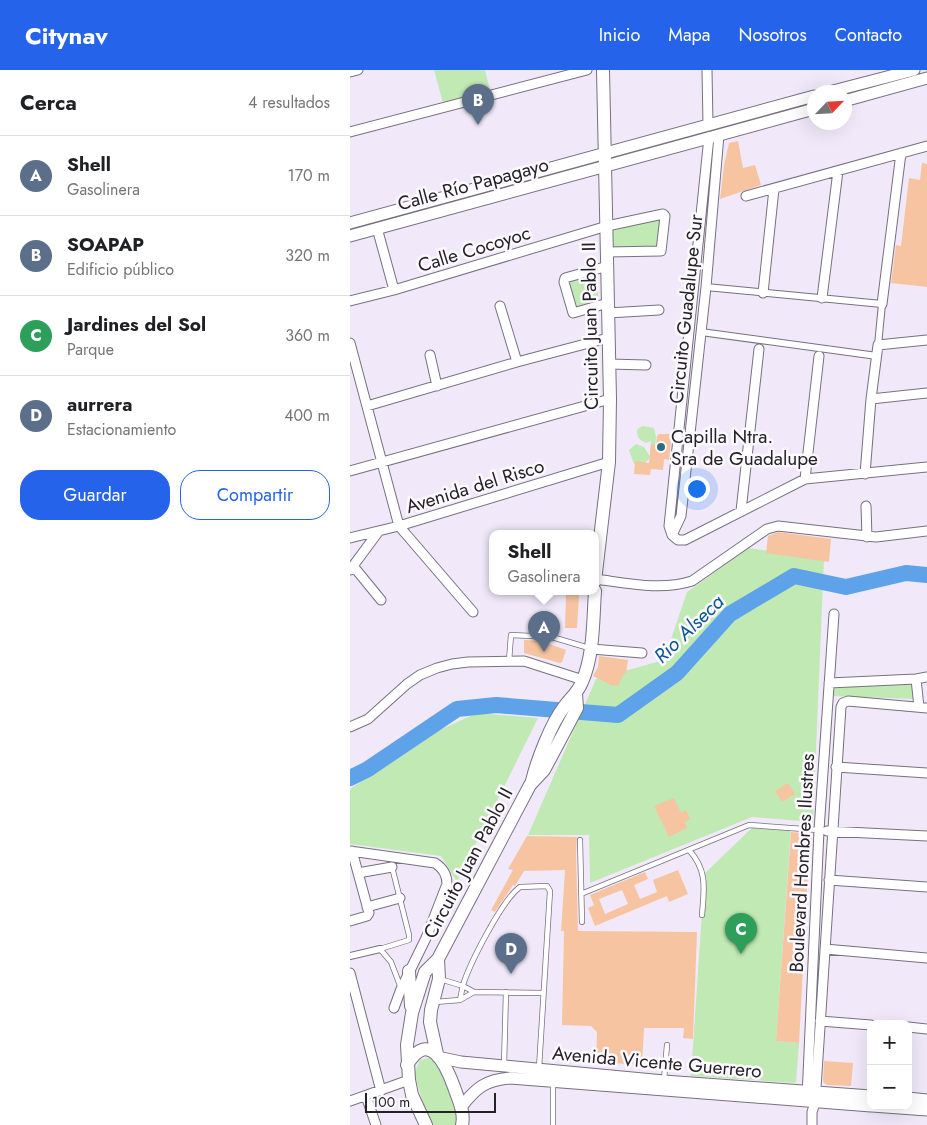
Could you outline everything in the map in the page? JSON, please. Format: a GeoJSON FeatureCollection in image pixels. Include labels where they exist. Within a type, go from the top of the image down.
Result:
{"type":"FeatureCollection","features":[{"type":"Feature","properties":{"kind":"main road","name":"Circuito Juan Pablo II"},"geometry":{"type":"LineString","coordinates":[[599,533],[609,462],[610,399],[603,70]]}},
{"type":"Feature","properties":{"kind":"main road"},"geometry":{"type":"LineString","coordinates":[[852,85],[892,73],[914,70]]}},
{"type":"Feature","properties":{"kind":"main road"},"geometry":{"type":"LineString","coordinates":[[852,98],[927,78]]}},
{"type":"Feature","properties":{"kind":"main road"},"geometry":{"type":"LineString","coordinates":[[606,160],[708,124],[807,98]]}},
{"type":"Feature","properties":{"kind":"main road"},"geometry":{"type":"LineString","coordinates":[[606,160],[714,136],[807,111]]}},
{"type":"Feature","properties":{"kind":"main road","name":"Calle Río Papagayo"},"geometry":{"type":"LineString","coordinates":[[350,223],[606,160]]}},
{"type":"Feature","properties":{"kind":"main road","name":"Calle Río Papagayo"},"geometry":{"type":"LineString","coordinates":[[350,236],[606,160]]}},
{"type":"Feature","properties":{"kind":"main road","name":"Circuito Juan Pablo II"},"geometry":{"type":"LineString","coordinates":[[426,1125],[412,1095],[407,1066],[407,1045],[412,1013],[425,972],[438,959],[530,785],[535,768],[552,742],[583,680],[591,649],[595,595]]}},
{"type":"Feature","properties":{"kind":"main road","name":"Circuito Juan Pablo II"},"geometry":{"type":"LineString","coordinates":[[438,959],[439,979],[432,1002],[430,1022],[439,1056],[448,1070],[461,1107],[463,1114],[462,1125]]}},
{"type":"Feature","properties":{"kind":"main road"},"geometry":{"type":"LineString","coordinates":[[409,971],[412,1013]]}},
{"type":"Feature","properties":{"kind":"main road"},"geometry":{"type":"LineString","coordinates":[[407,1066],[419,1051],[429,1050],[439,1056]]}},
{"type":"Feature","properties":{"kind":"main road","name":"Avenida Vicente Guerrero"},"geometry":{"type":"LineString","coordinates":[[439,1056],[461,1062],[539,1069],[553,1075],[867,1106]]}},
{"type":"Feature","properties":{"kind":"main road","name":"Avenida Vicente Guerrero"},"geometry":{"type":"LineString","coordinates":[[461,1107],[479,1087],[497,1079],[553,1075],[664,1082],[811,1100],[867,1096]]}},
{"type":"Feature","properties":{"kind":"main road"},"geometry":{"type":"LineString","coordinates":[[912,1098],[927,1100]]}},
{"type":"Feature","properties":{"kind":"main road","name":"Avenida Vicente Guerrero"},"geometry":{"type":"LineString","coordinates":[[912,1109],[927,1110]]}},
{"type":"Feature","properties":{"kind":"street"},"geometry":{"type":"LineString","coordinates":[[350,72],[358,70]]}},
{"type":"Feature","properties":{"kind":"street"},"geometry":{"type":"LineString","coordinates":[[350,132],[587,70]]}},
{"type":"Feature","properties":{"kind":"street"},"geometry":{"type":"LineString","coordinates":[[707,70],[708,124]]}},
{"type":"Feature","properties":{"kind":"street","name":"Circuito Guadalupe Sur"},"geometry":{"type":"LineString","coordinates":[[672,535],[669,526],[697,257],[714,136]]}},
{"type":"Feature","properties":{"kind":"street","name":"Circuito Guadalupe Sur"},"geometry":{"type":"LineString","coordinates":[[672,535],[681,516],[706,287],[714,136]]}},
{"type":"Feature","properties":{"kind":"street"},"geometry":{"type":"LineString","coordinates":[[746,196],[927,146]]}},
{"type":"Feature","properties":{"kind":"street"},"geometry":{"type":"LineString","coordinates":[[864,474],[871,399],[901,153]]}},
{"type":"Feature","properties":{"kind":"street"},"geometry":{"type":"LineString","coordinates":[[822,298],[838,171]]}},
{"type":"Feature","properties":{"kind":"street"},"geometry":{"type":"LineString","coordinates":[[763,293],[774,189]]}},
{"type":"Feature","properties":{"kind":"street","name":"Calle Cocoyoc"},"geometry":{"type":"LineString","coordinates":[[350,301],[394,290],[607,226],[661,214],[665,216],[661,252],[607,252]]}},
{"type":"Feature","properties":{"kind":"street"},"geometry":{"type":"LineString","coordinates":[[377,228],[394,290]]}},
{"type":"Feature","properties":{"kind":"street"},"geometry":{"type":"LineString","coordinates":[[697,257],[708,257]]}},
{"type":"Feature","properties":{"kind":"street"},"geometry":{"type":"LineString","coordinates":[[608,266],[565,278],[564,282],[573,313],[608,308],[659,310]]}},
{"type":"Feature","properties":{"kind":"street"},"geometry":{"type":"LineString","coordinates":[[706,287],[882,304]]}},
{"type":"Feature","properties":{"kind":"street"},"geometry":{"type":"LineString","coordinates":[[500,306],[517,362]]}},
{"type":"Feature","properties":{"kind":"street"},"geometry":{"type":"LineString","coordinates":[[701,332],[877,356]]}},
{"type":"Feature","properties":{"kind":"street"},"geometry":{"type":"LineString","coordinates":[[367,406],[517,362],[608,338]]}},
{"type":"Feature","properties":{"kind":"street"},"geometry":{"type":"LineString","coordinates":[[878,345],[927,340]]}},
{"type":"Feature","properties":{"kind":"street"},"geometry":{"type":"LineString","coordinates":[[350,343],[352,359],[367,406],[399,526],[473,612]]}},
{"type":"Feature","properties":{"kind":"street"},"geometry":{"type":"LineString","coordinates":[[742,511],[759,349]]}},
{"type":"Feature","properties":{"kind":"street"},"geometry":{"type":"LineString","coordinates":[[430,355],[437,386]]}},
{"type":"Feature","properties":{"kind":"street"},"geometry":{"type":"LineString","coordinates":[[806,479],[819,356]]}},
{"type":"Feature","properties":{"kind":"street"},"geometry":{"type":"LineString","coordinates":[[609,364],[646,365]]}},
{"type":"Feature","properties":{"kind":"street"},"geometry":{"type":"LineString","coordinates":[[871,399],[927,393]]}},
{"type":"Feature","properties":{"kind":"street"},"geometry":{"type":"LineString","coordinates":[[683,394],[694,395]]}},
{"type":"Feature","properties":{"kind":"street"},"geometry":{"type":"LineString","coordinates":[[350,471],[610,399]]}},
{"type":"Feature","properties":{"kind":"street","name":"Avenida del Risco"},"geometry":{"type":"LineString","coordinates":[[350,538],[399,526],[609,462]]}},
{"type":"Feature","properties":{"kind":"street"},"geometry":{"type":"LineString","coordinates":[[672,535],[678,540],[685,540],[806,479],[927,467]]}},
{"type":"Feature","properties":{"kind":"street"},"geometry":{"type":"LineString","coordinates":[[866,506],[867,536]]}},
{"type":"Feature","properties":{"kind":"street"},"geometry":{"type":"LineString","coordinates":[[599,580],[661,586],[683,584],[692,581],[772,526],[876,537],[927,531]]}},
{"type":"Feature","properties":{"kind":"street"},"geometry":{"type":"LineString","coordinates":[[379,531],[352,568],[381,600]]}},
{"type":"Feature","properties":{"kind":"street","name":"Boulevard Hombres Ilustres"},"geometry":{"type":"LineString","coordinates":[[812,1125],[811,1100],[819,830],[834,614]]}},
{"type":"Feature","properties":{"kind":"street"},"geometry":{"type":"LineString","coordinates":[[591,649],[642,653]]}},
{"type":"Feature","properties":{"kind":"street"},"geometry":{"type":"LineString","coordinates":[[350,727],[368,719],[407,684],[437,668],[468,662],[509,661],[536,664],[583,680]]}},
{"type":"Feature","properties":{"kind":"street"},"geometry":{"type":"LineString","coordinates":[[829,683],[927,677]]}},
{"type":"Feature","properties":{"kind":"street"},"geometry":{"type":"LineString","coordinates":[[916,679],[923,707]]}},
{"type":"Feature","properties":{"kind":"street","name":"Boulevard Hombres Ilustres"},"geometry":{"type":"LineString","coordinates":[[811,1100],[820,1020],[841,707],[843,703],[848,701],[923,707]]}},
{"type":"Feature","properties":{"kind":"street"},"geometry":{"type":"LineString","coordinates":[[836,768],[927,773]]}},
{"type":"Feature","properties":{"kind":"street"},"geometry":{"type":"LineString","coordinates":[[819,830],[927,836]]}},
{"type":"Feature","properties":{"kind":"street"},"geometry":{"type":"LineString","coordinates":[[368,911],[351,851],[435,863],[444,871],[447,877],[447,884],[426,938],[409,971],[394,1008]]}},
{"type":"Feature","properties":{"kind":"street"},"geometry":{"type":"LineString","coordinates":[[358,873],[392,867]]}},
{"type":"Feature","properties":{"kind":"street"},"geometry":{"type":"LineString","coordinates":[[829,880],[927,887]]}},
{"type":"Feature","properties":{"kind":"street"},"geometry":{"type":"LineString","coordinates":[[350,921],[368,911],[400,898]]}},
{"type":"Feature","properties":{"kind":"street"},"geometry":{"type":"LineString","coordinates":[[350,956],[380,949]]}},
{"type":"Feature","properties":{"kind":"street"},"geometry":{"type":"LineString","coordinates":[[825,949],[927,958]]}},
{"type":"Feature","properties":{"kind":"street"},"geometry":{"type":"LineString","coordinates":[[350,973],[352,989],[380,1091]]}},
{"type":"Feature","properties":{"kind":"street"},"geometry":{"type":"LineString","coordinates":[[820,1020],[867,1024]]}},
{"type":"Feature","properties":{"kind":"street"},"geometry":{"type":"LineString","coordinates":[[912,1028],[927,1029]]}},
{"type":"Feature","properties":{"kind":"street"},"geometry":{"type":"LineString","coordinates":[[350,1101],[408,1080]]}},
{"type":"Feature","properties":{"kind":"street"},"geometry":{"type":"LineString","coordinates":[[366,1096],[376,1125]]}},
{"type":"Feature","properties":{"kind":"lane"},"geometry":{"type":"LineString","coordinates":[[509,661],[511,635],[552,636],[591,649]]}},
{"type":"Feature","properties":{"kind":"lane"},"geometry":{"type":"LineString","coordinates":[[581,894],[749,825],[819,830]]}},
{"type":"Feature","properties":{"kind":"lane"},"geometry":{"type":"LineString","coordinates":[[580,840],[582,922]]}},
{"type":"Feature","properties":{"kind":"lane"},"geometry":{"type":"LineString","coordinates":[[689,850],[701,868],[704,882],[702,915]]}},
{"type":"Feature","properties":{"kind":"lane"},"geometry":{"type":"LineString","coordinates":[[392,867],[409,940],[380,949],[391,962],[401,989]]}},
{"type":"Feature","properties":{"kind":"lane"},"geometry":{"type":"LineString","coordinates":[[460,1000],[463,986],[482,944],[494,921],[516,890],[524,886],[547,886],[550,891],[539,1069]]}},
{"type":"Feature","properties":{"kind":"lane"},"geometry":{"type":"LineString","coordinates":[[439,979],[463,986],[474,992],[543,993]]}},
{"type":"Feature","properties":{"kind":"lane"},"geometry":{"type":"LineString","coordinates":[[432,1002],[460,1000],[474,992]]}},
{"type":"Feature","properties":{"kind":"lane"},"geometry":{"type":"LineString","coordinates":[[504,1066],[506,992]]}},
{"type":"Feature","properties":{"kind":"lane"},"geometry":{"type":"LineString","coordinates":[[664,1082],[667,1045]]}},
{"type":"Feature","properties":{"kind":"lane"},"geometry":{"type":"LineString","coordinates":[[553,1075],[553,1125]]}},
{"type":"Feature","properties":{"kind":"green space"},"geometry":{"type":"Polygon","coordinates":[[[434,70],[485,70],[490,90],[443,103],[434,70]]]}},
{"type":"Feature","properties":{"kind":"green space"},"geometry":{"type":"Polygon","coordinates":[[[663,216],[659,250],[610,250],[609,232],[663,216]]]}},
{"type":"Feature","properties":{"kind":"green space"},"geometry":{"type":"Polygon","coordinates":[[[598,271],[598,305],[573,312],[565,280],[598,271]]]}},
{"type":"Feature","properties":{"kind":"green space"},"geometry":{"type":"Polygon","coordinates":[[[642,426],[654,428],[656,437],[654,458],[649,457],[642,466],[634,464],[629,450],[636,444],[644,447],[650,457],[651,441],[646,443],[637,435],[637,430],[642,426]]]}},
{"type":"Feature","properties":{"kind":"green space"},"geometry":{"type":"Polygon","coordinates":[[[749,548],[824,559],[813,822],[752,817],[590,883],[589,835],[528,835],[596,679],[664,660],[687,592],[749,548]]]}},
{"type":"Feature","properties":{"kind":"green space"},"geometry":{"type":"Polygon","coordinates":[[[913,684],[913,699],[832,696],[833,687],[913,684]]]}},
{"type":"Feature","properties":{"kind":"green space"},"geometry":{"type":"Polygon","coordinates":[[[477,713],[538,718],[457,882],[441,856],[350,844],[350,789],[433,733],[477,713]]]}},
{"type":"Feature","properties":{"kind":"green space"},"geometry":{"type":"Polygon","coordinates":[[[755,825],[791,827],[776,1041],[799,1043],[796,1083],[691,1076],[703,875],[755,825]]]}},
{"type":"Feature","properties":{"kind":"green space"},"geometry":{"type":"Polygon","coordinates":[[[432,1057],[443,1064],[461,1119],[458,1125],[430,1125],[414,1074],[420,1060],[432,1057]]]}},
{"type":"Feature","properties":{"kind":"building"},"geometry":{"type":"Polygon","coordinates":[[[738,141],[743,168],[755,165],[761,185],[720,199],[729,143],[738,141]]]}},
{"type":"Feature","properties":{"kind":"building"},"geometry":{"type":"Polygon","coordinates":[[[922,163],[927,164],[927,287],[891,283],[896,245],[901,246],[909,178],[920,180],[922,163]]]}},
{"type":"Feature","properties":{"kind":"building"},"geometry":{"type":"Polygon","coordinates":[[[659,434],[672,434],[669,460],[664,459],[663,470],[651,469],[650,475],[634,474],[635,461],[649,463],[651,444],[656,445],[659,434]]]}},
{"type":"Feature","properties":{"kind":"building"},"geometry":{"type":"Polygon","coordinates":[[[778,532],[831,539],[829,562],[766,553],[768,536],[778,532]]]}},
{"type":"Feature","properties":{"kind":"building"},"geometry":{"type":"Polygon","coordinates":[[[566,595],[579,595],[577,628],[565,628],[566,595]]]}},
{"type":"Feature","properties":{"kind":"building"},"geometry":{"type":"Polygon","coordinates":[[[524,640],[541,641],[566,650],[562,662],[524,653],[524,640]]]}},
{"type":"Feature","properties":{"kind":"building"},"geometry":{"type":"Polygon","coordinates":[[[599,656],[628,660],[626,674],[624,673],[618,686],[613,686],[593,676],[598,667],[599,656]]]}},
{"type":"Feature","properties":{"kind":"building"},"geometry":{"type":"Polygon","coordinates":[[[788,783],[795,794],[782,802],[775,791],[788,783]]]}},
{"type":"Feature","properties":{"kind":"building"},"geometry":{"type":"Polygon","coordinates":[[[674,798],[681,813],[686,810],[690,819],[685,822],[687,828],[669,837],[654,806],[674,798]]]}},
{"type":"Feature","properties":{"kind":"building"},"geometry":{"type":"Polygon","coordinates":[[[791,832],[812,834],[808,872],[799,1043],[776,1041],[791,832]]]}},
{"type":"Feature","properties":{"kind":"building"},"geometry":{"type":"Polygon","coordinates":[[[527,836],[577,837],[578,931],[697,932],[693,1039],[683,1038],[684,1028],[644,1028],[642,1065],[596,1062],[597,1032],[591,1026],[562,1025],[564,931],[561,931],[565,870],[524,871],[495,912],[491,910],[513,870],[508,869],[527,836]]]}},
{"type":"Feature","properties":{"kind":"building"},"geometry":{"type":"Polygon","coordinates":[[[678,870],[688,894],[669,902],[667,896],[595,926],[588,908],[594,905],[590,895],[645,872],[648,879],[634,885],[640,899],[657,892],[653,880],[678,870]],[[622,890],[599,899],[605,914],[628,904],[622,890]]]}},
{"type":"Feature","properties":{"kind":"building"},"geometry":{"type":"Polygon","coordinates":[[[824,1061],[853,1063],[851,1086],[827,1085],[824,1083],[824,1061]]]}},
{"type":"Feature","properties":{"kind":"waterway","name":"Rio Alseca"},"geometry":{"type":"LineString","coordinates":[[350,778],[368,769],[457,709],[496,705],[618,715],[677,673],[730,614],[794,576],[846,587],[906,573],[927,575]]}},
{"type":"Feature","properties":{"kind":"place","name":"SOAPAP"},"geometry":{"type":"Point","coordinates":[478,125]}},
{"type":"Feature","properties":{"kind":"place","name":"Capilla Ntra. Sra de Guadalupe"},"geometry":{"type":"Point","coordinates":[661,447]}},
{"type":"Feature","properties":{"kind":"place","name":"Shell"},"geometry":{"type":"Point","coordinates":[544,652]}},
{"type":"Feature","properties":{"kind":"place","name":"Jardines del Sol"},"geometry":{"type":"Point","coordinates":[741,954]}},
{"type":"Feature","properties":{"kind":"place","name":"aurrera"},"geometry":{"type":"Point","coordinates":[511,974]}}]}
